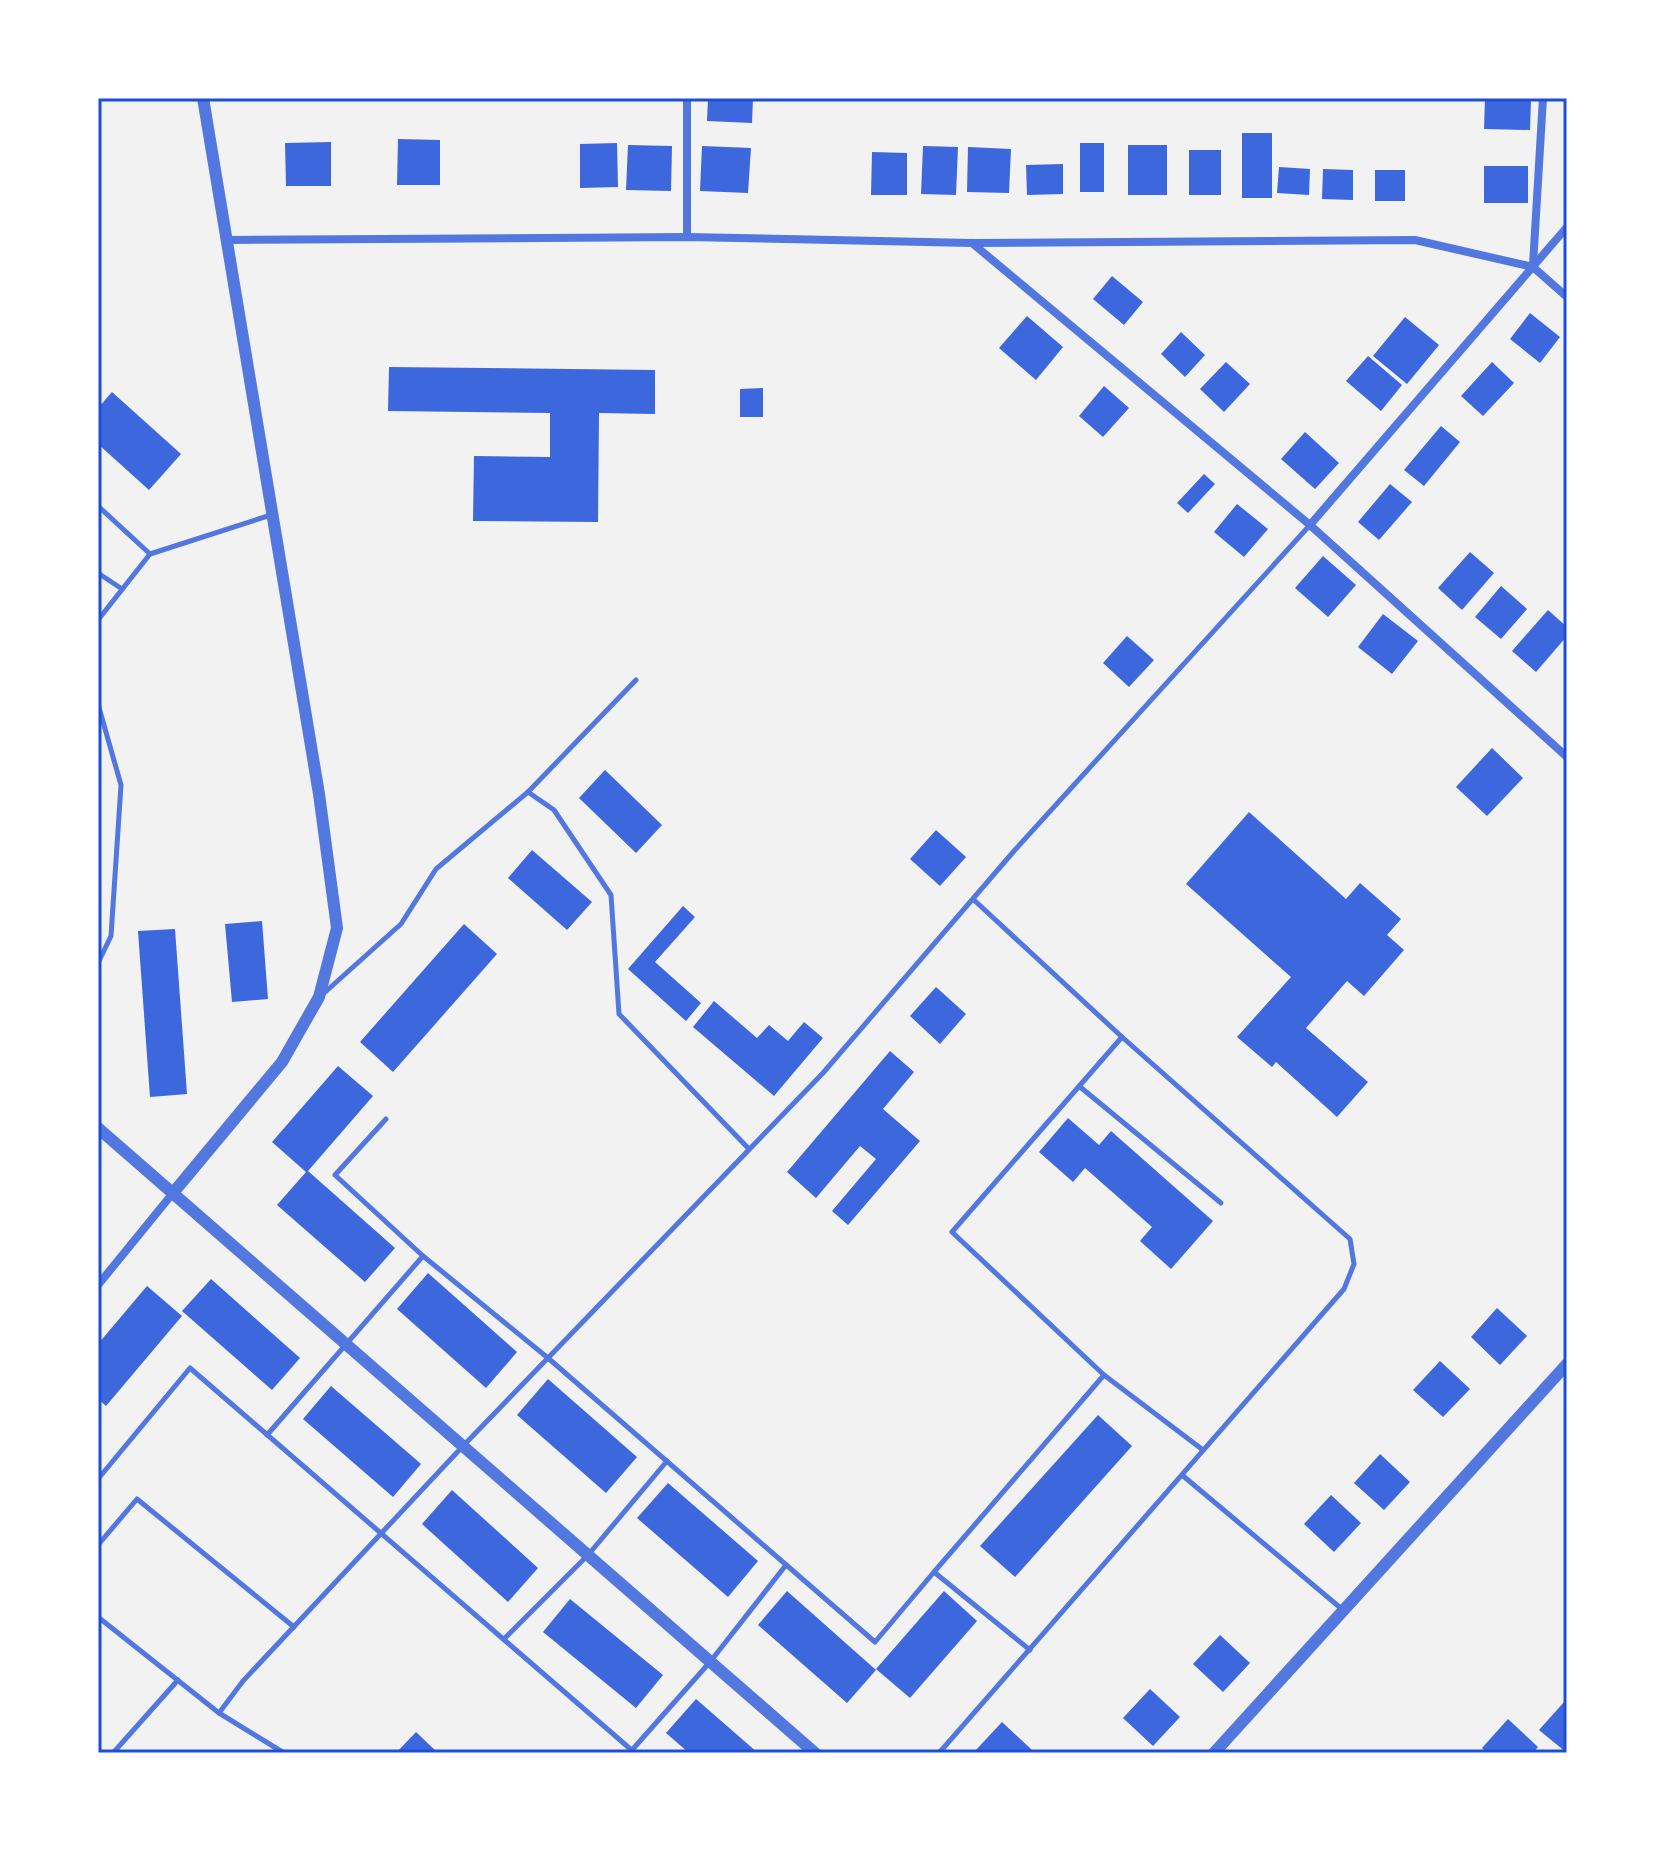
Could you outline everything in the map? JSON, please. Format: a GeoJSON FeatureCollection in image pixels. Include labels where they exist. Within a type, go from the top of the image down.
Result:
{"type":"FeatureCollection","features":[{"type":"Feature","properties":{"kind":"street"},"geometry":{"type":"LineString","coordinates":[[98,1285],[282,1062],[319,997],[337,928],[319,794],[203,98]]}},
{"type":"Feature","properties":{"kind":"street"},"geometry":{"type":"LineString","coordinates":[[687,98],[687,237]]}},
{"type":"Feature","properties":{"kind":"street"},"geometry":{"type":"LineString","coordinates":[[1533,267],[1543,98]]}},
{"type":"Feature","properties":{"kind":"street"},"geometry":{"type":"LineString","coordinates":[[1310,525],[1567,227]]}},
{"type":"Feature","properties":{"kind":"street"},"geometry":{"type":"LineString","coordinates":[[228,240],[687,237],[972,243],[1415,240],[1533,267],[1567,297]]}},
{"type":"Feature","properties":{"kind":"street"},"geometry":{"type":"LineString","coordinates":[[972,243],[1310,525],[1567,757]]}},
{"type":"Feature","properties":{"kind":"street"},"geometry":{"type":"LineString","coordinates":[[98,1128],[815,1753]]}},
{"type":"Feature","properties":{"kind":"street"},"geometry":{"type":"LineString","coordinates":[[1214,1753],[1567,1364]]}},
{"type":"Feature","properties":{"kind":"lane"},"geometry":{"type":"LineString","coordinates":[[98,506],[150,554]]}},
{"type":"Feature","properties":{"kind":"lane"},"geometry":{"type":"LineString","coordinates":[[98,620],[150,554],[273,514]]}},
{"type":"Feature","properties":{"kind":"lane"},"geometry":{"type":"LineString","coordinates":[[219,1713],[243,1681],[463,1446],[823,1073],[1014,851],[1310,525]]}},
{"type":"Feature","properties":{"kind":"lane"},"geometry":{"type":"LineString","coordinates":[[98,573],[122,589]]}},
{"type":"Feature","properties":{"kind":"lane"},"geometry":{"type":"LineString","coordinates":[[319,997],[401,924],[436,869],[528,792],[636,680]]}},
{"type":"Feature","properties":{"kind":"lane"},"geometry":{"type":"LineString","coordinates":[[98,704],[121,785],[111,936],[98,963]]}},
{"type":"Feature","properties":{"kind":"lane"},"geometry":{"type":"LineString","coordinates":[[528,792],[554,810],[611,895],[619,1014],[749,1149]]}},
{"type":"Feature","properties":{"kind":"lane"},"geometry":{"type":"LineString","coordinates":[[939,1753],[1344,1289],[1354,1264],[1350,1239],[1122,1037],[974,900]]}},
{"type":"Feature","properties":{"kind":"lane"},"geometry":{"type":"LineString","coordinates":[[1122,1037],[952,1232],[1104,1375],[1203,1450]]}},
{"type":"Feature","properties":{"kind":"lane"},"geometry":{"type":"LineString","coordinates":[[1079,1086],[1221,1203]]}},
{"type":"Feature","properties":{"kind":"lane"},"geometry":{"type":"LineString","coordinates":[[386,1119],[335,1175],[423,1256],[548,1358],[875,1642],[1104,1375]]}},
{"type":"Feature","properties":{"kind":"lane"},"geometry":{"type":"LineString","coordinates":[[267,1435],[423,1256]]}},
{"type":"Feature","properties":{"kind":"lane"},"geometry":{"type":"LineString","coordinates":[[98,1479],[190,1368],[633,1752],[710,1662],[786,1565]]}},
{"type":"Feature","properties":{"kind":"lane"},"geometry":{"type":"LineString","coordinates":[[504,1639],[588,1555],[667,1461]]}},
{"type":"Feature","properties":{"kind":"lane"},"geometry":{"type":"LineString","coordinates":[[1182,1475],[1343,1610]]}},
{"type":"Feature","properties":{"kind":"lane"},"geometry":{"type":"LineString","coordinates":[[98,1545],[137,1499],[294,1627]]}},
{"type":"Feature","properties":{"kind":"lane"},"geometry":{"type":"LineString","coordinates":[[934,1572],[1030,1650]]}},
{"type":"Feature","properties":{"kind":"lane"},"geometry":{"type":"LineString","coordinates":[[98,1617],[219,1713],[284,1753]]}},
{"type":"Feature","properties":{"kind":"lane"},"geometry":{"type":"LineString","coordinates":[[113,1753],[178,1680]]}},
{"type":"Feature","properties":{"kind":"building"},"geometry":{"type":"Polygon","coordinates":[[[708,98],[753,98],[752,123],[707,121],[708,98]]]}},
{"type":"Feature","properties":{"kind":"building"},"geometry":{"type":"Polygon","coordinates":[[[1485,98],[1531,100],[1530,130],[1484,129],[1485,98]]]}},
{"type":"Feature","properties":{"kind":"building"},"geometry":{"type":"Polygon","coordinates":[[[1242,133],[1272,133],[1272,198],[1242,198],[1242,133]]]}},
{"type":"Feature","properties":{"kind":"building"},"geometry":{"type":"Polygon","coordinates":[[[398,139],[440,140],[440,185],[397,185],[398,139]]]}},
{"type":"Feature","properties":{"kind":"building"},"geometry":{"type":"Polygon","coordinates":[[[331,142],[331,186],[286,186],[285,143],[331,142]]]}},
{"type":"Feature","properties":{"kind":"building"},"geometry":{"type":"Polygon","coordinates":[[[617,143],[618,187],[580,188],[580,144],[617,143]]]}},
{"type":"Feature","properties":{"kind":"building"},"geometry":{"type":"Polygon","coordinates":[[[1080,143],[1104,143],[1104,192],[1080,192],[1080,143]]]}},
{"type":"Feature","properties":{"kind":"building"},"geometry":{"type":"Polygon","coordinates":[[[628,145],[672,146],[671,191],[626,190],[628,145]]]}},
{"type":"Feature","properties":{"kind":"building"},"geometry":{"type":"Polygon","coordinates":[[[1128,145],[1167,145],[1167,195],[1128,195],[1128,145]]]}},
{"type":"Feature","properties":{"kind":"building"},"geometry":{"type":"Polygon","coordinates":[[[702,146],[751,148],[748,193],[700,191],[702,146]]]}},
{"type":"Feature","properties":{"kind":"building"},"geometry":{"type":"Polygon","coordinates":[[[923,146],[958,147],[956,195],[921,194],[923,146]]]}},
{"type":"Feature","properties":{"kind":"building"},"geometry":{"type":"Polygon","coordinates":[[[968,147],[1011,149],[1009,193],[967,192],[968,147]]]}},
{"type":"Feature","properties":{"kind":"building"},"geometry":{"type":"Polygon","coordinates":[[[1189,150],[1221,150],[1221,195],[1189,195],[1189,150]]]}},
{"type":"Feature","properties":{"kind":"building"},"geometry":{"type":"Polygon","coordinates":[[[872,152],[907,153],[907,195],[871,195],[872,152]]]}},
{"type":"Feature","properties":{"kind":"building"},"geometry":{"type":"Polygon","coordinates":[[[1063,164],[1063,194],[1027,195],[1026,165],[1063,164]]]}},
{"type":"Feature","properties":{"kind":"building"},"geometry":{"type":"Polygon","coordinates":[[[1484,166],[1528,166],[1528,203],[1484,203],[1484,166]]]}},
{"type":"Feature","properties":{"kind":"building"},"geometry":{"type":"Polygon","coordinates":[[[1279,167],[1310,169],[1309,195],[1277,193],[1279,167]]]}},
{"type":"Feature","properties":{"kind":"building"},"geometry":{"type":"Polygon","coordinates":[[[1323,169],[1353,170],[1353,200],[1322,199],[1323,169]]]}},
{"type":"Feature","properties":{"kind":"building"},"geometry":{"type":"Polygon","coordinates":[[[1375,170],[1405,170],[1405,201],[1375,201],[1375,170]]]}},
{"type":"Feature","properties":{"kind":"building"},"geometry":{"type":"Polygon","coordinates":[[[1112,276],[1143,302],[1124,325],[1093,299],[1112,276]]]}},
{"type":"Feature","properties":{"kind":"building"},"geometry":{"type":"Polygon","coordinates":[[[1530,313],[1560,337],[1540,363],[1510,339],[1530,313]]]}},
{"type":"Feature","properties":{"kind":"building"},"geometry":{"type":"Polygon","coordinates":[[[1027,316],[1063,347],[1036,380],[999,348],[1027,316]]]}},
{"type":"Feature","properties":{"kind":"building"},"geometry":{"type":"Polygon","coordinates":[[[1405,317],[1439,345],[1407,384],[1373,356],[1405,317]]]}},
{"type":"Feature","properties":{"kind":"building"},"geometry":{"type":"Polygon","coordinates":[[[1181,332],[1205,355],[1185,377],[1161,354],[1181,332]]]}},
{"type":"Feature","properties":{"kind":"building"},"geometry":{"type":"Polygon","coordinates":[[[1368,356],[1402,385],[1381,411],[1346,381],[1368,356]]]}},
{"type":"Feature","properties":{"kind":"building"},"geometry":{"type":"Polygon","coordinates":[[[1226,362],[1250,384],[1224,412],[1200,389],[1226,362]]]}},
{"type":"Feature","properties":{"kind":"building"},"geometry":{"type":"Polygon","coordinates":[[[1492,362],[1514,383],[1483,416],[1461,396],[1492,362]]]}},
{"type":"Feature","properties":{"kind":"building"},"geometry":{"type":"Polygon","coordinates":[[[389,367],[655,370],[655,414],[599,413],[598,522],[473,521],[474,456],[550,457],[550,413],[388,411],[389,367]]]}},
{"type":"Feature","properties":{"kind":"building"},"geometry":{"type":"Polygon","coordinates":[[[1104,386],[1129,408],[1103,437],[1079,416],[1104,386]]]}},
{"type":"Feature","properties":{"kind":"building"},"geometry":{"type":"Polygon","coordinates":[[[763,388],[763,417],[740,417],[740,389],[763,388]]]}},
{"type":"Feature","properties":{"kind":"building"},"geometry":{"type":"Polygon","coordinates":[[[112,392],[181,454],[149,490],[98,444],[98,408],[112,392]]]}},
{"type":"Feature","properties":{"kind":"building"},"geometry":{"type":"Polygon","coordinates":[[[1441,426],[1460,442],[1424,486],[1404,470],[1441,426]]]}},
{"type":"Feature","properties":{"kind":"building"},"geometry":{"type":"Polygon","coordinates":[[[1305,432],[1339,463],[1315,489],[1281,459],[1305,432]]]}},
{"type":"Feature","properties":{"kind":"building"},"geometry":{"type":"Polygon","coordinates":[[[1204,474],[1215,484],[1188,513],[1177,503],[1204,474]]]}},
{"type":"Feature","properties":{"kind":"building"},"geometry":{"type":"Polygon","coordinates":[[[1390,484],[1412,502],[1379,540],[1358,522],[1390,484]]]}},
{"type":"Feature","properties":{"kind":"building"},"geometry":{"type":"Polygon","coordinates":[[[1237,504],[1268,529],[1244,557],[1214,532],[1237,504]]]}},
{"type":"Feature","properties":{"kind":"building"},"geometry":{"type":"Polygon","coordinates":[[[1470,552],[1494,573],[1462,610],[1438,588],[1470,552]]]}},
{"type":"Feature","properties":{"kind":"building"},"geometry":{"type":"Polygon","coordinates":[[[1323,556],[1356,585],[1328,617],[1295,588],[1323,556]]]}},
{"type":"Feature","properties":{"kind":"building"},"geometry":{"type":"Polygon","coordinates":[[[1501,586],[1527,609],[1501,639],[1475,617],[1501,586]]]}},
{"type":"Feature","properties":{"kind":"building"},"geometry":{"type":"Polygon","coordinates":[[[1548,610],[1567,627],[1567,636],[1536,672],[1512,651],[1548,610]]]}},
{"type":"Feature","properties":{"kind":"building"},"geometry":{"type":"Polygon","coordinates":[[[1383,614],[1418,641],[1392,674],[1358,647],[1383,614]]]}},
{"type":"Feature","properties":{"kind":"building"},"geometry":{"type":"Polygon","coordinates":[[[1127,636],[1154,660],[1129,687],[1103,663],[1127,636]]]}},
{"type":"Feature","properties":{"kind":"building"},"geometry":{"type":"Polygon","coordinates":[[[1492,748],[1523,778],[1487,816],[1456,787],[1492,748]]]}},
{"type":"Feature","properties":{"kind":"building"},"geometry":{"type":"Polygon","coordinates":[[[605,770],[662,825],[636,853],[579,798],[605,770]]]}},
{"type":"Feature","properties":{"kind":"building"},"geometry":{"type":"Polygon","coordinates":[[[1249,812],[1346,899],[1360,883],[1401,919],[1387,935],[1404,950],[1364,996],[1347,981],[1306,1028],[1368,1082],[1337,1117],[1276,1062],[1272,1067],[1237,1037],[1291,977],[1186,884],[1249,812]]]}},
{"type":"Feature","properties":{"kind":"building"},"geometry":{"type":"Polygon","coordinates":[[[936,830],[966,857],[940,886],[910,859],[936,830]]]}},
{"type":"Feature","properties":{"kind":"building"},"geometry":{"type":"Polygon","coordinates":[[[532,850],[592,902],[567,930],[508,878],[532,850]]]}},
{"type":"Feature","properties":{"kind":"building"},"geometry":{"type":"Polygon","coordinates":[[[683,906],[695,917],[655,962],[701,1003],[686,1021],[628,969],[683,906]]]}},
{"type":"Feature","properties":{"kind":"building"},"geometry":{"type":"Polygon","coordinates":[[[262,921],[268,999],[232,1002],[225,924],[262,921]]]}},
{"type":"Feature","properties":{"kind":"building"},"geometry":{"type":"Polygon","coordinates":[[[464,924],[497,954],[393,1072],[360,1042],[464,924]]]}},
{"type":"Feature","properties":{"kind":"building"},"geometry":{"type":"Polygon","coordinates":[[[175,929],[187,1094],[150,1097],[138,931],[175,929]]]}},
{"type":"Feature","properties":{"kind":"building"},"geometry":{"type":"Polygon","coordinates":[[[936,987],[966,1014],[940,1044],[910,1016],[936,987]]]}},
{"type":"Feature","properties":{"kind":"building"},"geometry":{"type":"Polygon","coordinates":[[[714,1001],[757,1038],[769,1025],[788,1041],[804,1022],[823,1038],[774,1096],[693,1027],[714,1001]]]}},
{"type":"Feature","properties":{"kind":"building"},"geometry":{"type":"Polygon","coordinates":[[[890,1051],[914,1072],[883,1109],[920,1141],[848,1225],[832,1211],[876,1159],[860,1146],[816,1198],[787,1172],[890,1051]]]}},
{"type":"Feature","properties":{"kind":"building"},"geometry":{"type":"Polygon","coordinates":[[[338,1066],[373,1096],[308,1171],[395,1248],[365,1282],[277,1205],[306,1172],[272,1142],[338,1066]]]}},
{"type":"Feature","properties":{"kind":"building"},"geometry":{"type":"Polygon","coordinates":[[[1068,1118],[1099,1145],[1111,1131],[1213,1221],[1171,1269],[1140,1241],[1152,1227],[1085,1168],[1073,1182],[1039,1152],[1068,1118]]]}},
{"type":"Feature","properties":{"kind":"building"},"geometry":{"type":"Polygon","coordinates":[[[428,1273],[517,1352],[486,1388],[397,1309],[428,1273]]]}},
{"type":"Feature","properties":{"kind":"building"},"geometry":{"type":"Polygon","coordinates":[[[211,1279],[300,1358],[272,1390],[182,1311],[211,1279]]]}},
{"type":"Feature","properties":{"kind":"building"},"geometry":{"type":"Polygon","coordinates":[[[147,1286],[182,1316],[106,1406],[98,1399],[98,1344],[147,1286]]]}},
{"type":"Feature","properties":{"kind":"building"},"geometry":{"type":"Polygon","coordinates":[[[1497,1308],[1527,1336],[1500,1365],[1471,1337],[1497,1308]]]}},
{"type":"Feature","properties":{"kind":"building"},"geometry":{"type":"Polygon","coordinates":[[[1440,1361],[1470,1389],[1443,1417],[1413,1390],[1440,1361]]]}},
{"type":"Feature","properties":{"kind":"building"},"geometry":{"type":"Polygon","coordinates":[[[548,1379],[637,1457],[606,1493],[517,1415],[548,1379]]]}},
{"type":"Feature","properties":{"kind":"building"},"geometry":{"type":"Polygon","coordinates":[[[331,1386],[421,1464],[393,1497],[303,1419],[331,1386]]]}},
{"type":"Feature","properties":{"kind":"building"},"geometry":{"type":"Polygon","coordinates":[[[1098,1415],[1132,1446],[1015,1577],[980,1546],[1098,1415]]]}},
{"type":"Feature","properties":{"kind":"building"},"geometry":{"type":"Polygon","coordinates":[[[1380,1454],[1410,1482],[1384,1510],[1354,1483],[1380,1454]]]}},
{"type":"Feature","properties":{"kind":"building"},"geometry":{"type":"Polygon","coordinates":[[[668,1483],[758,1561],[728,1597],[637,1518],[668,1483]]]}},
{"type":"Feature","properties":{"kind":"building"},"geometry":{"type":"Polygon","coordinates":[[[452,1490],[538,1568],[508,1602],[422,1524],[452,1490]]]}},
{"type":"Feature","properties":{"kind":"building"},"geometry":{"type":"Polygon","coordinates":[[[1331,1495],[1361,1523],[1334,1552],[1304,1524],[1331,1495]]]}},
{"type":"Feature","properties":{"kind":"building"},"geometry":{"type":"Polygon","coordinates":[[[787,1591],[876,1670],[847,1703],[758,1625],[787,1591]]]}},
{"type":"Feature","properties":{"kind":"building"},"geometry":{"type":"Polygon","coordinates":[[[944,1591],[977,1621],[910,1698],[876,1669],[944,1591]]]}},
{"type":"Feature","properties":{"kind":"building"},"geometry":{"type":"Polygon","coordinates":[[[570,1599],[663,1675],[636,1708],[543,1632],[570,1599]]]}},
{"type":"Feature","properties":{"kind":"building"},"geometry":{"type":"Polygon","coordinates":[[[1220,1635],[1250,1663],[1223,1692],[1193,1664],[1220,1635]]]}},
{"type":"Feature","properties":{"kind":"building"},"geometry":{"type":"Polygon","coordinates":[[[1150,1689],[1180,1717],[1153,1746],[1123,1718],[1150,1689]]]}},
{"type":"Feature","properties":{"kind":"building"},"geometry":{"type":"Polygon","coordinates":[[[696,1699],[758,1753],[689,1753],[666,1733],[696,1699]]]}},
{"type":"Feature","properties":{"kind":"building"},"geometry":{"type":"Polygon","coordinates":[[[1567,1702],[1567,1753],[1539,1730],[1567,1702]]]}},
{"type":"Feature","properties":{"kind":"building"},"geometry":{"type":"Polygon","coordinates":[[[1508,1719],[1538,1747],[1533,1753],[1487,1753],[1482,1748],[1508,1719]]]}},
{"type":"Feature","properties":{"kind":"building"},"geometry":{"type":"Polygon","coordinates":[[[1002,1722],[1032,1750],[1029,1753],[975,1751],[1002,1722]]]}},
{"type":"Feature","properties":{"kind":"building"},"geometry":{"type":"Polygon","coordinates":[[[416,1732],[438,1753],[396,1753],[416,1732]]]}}]}
